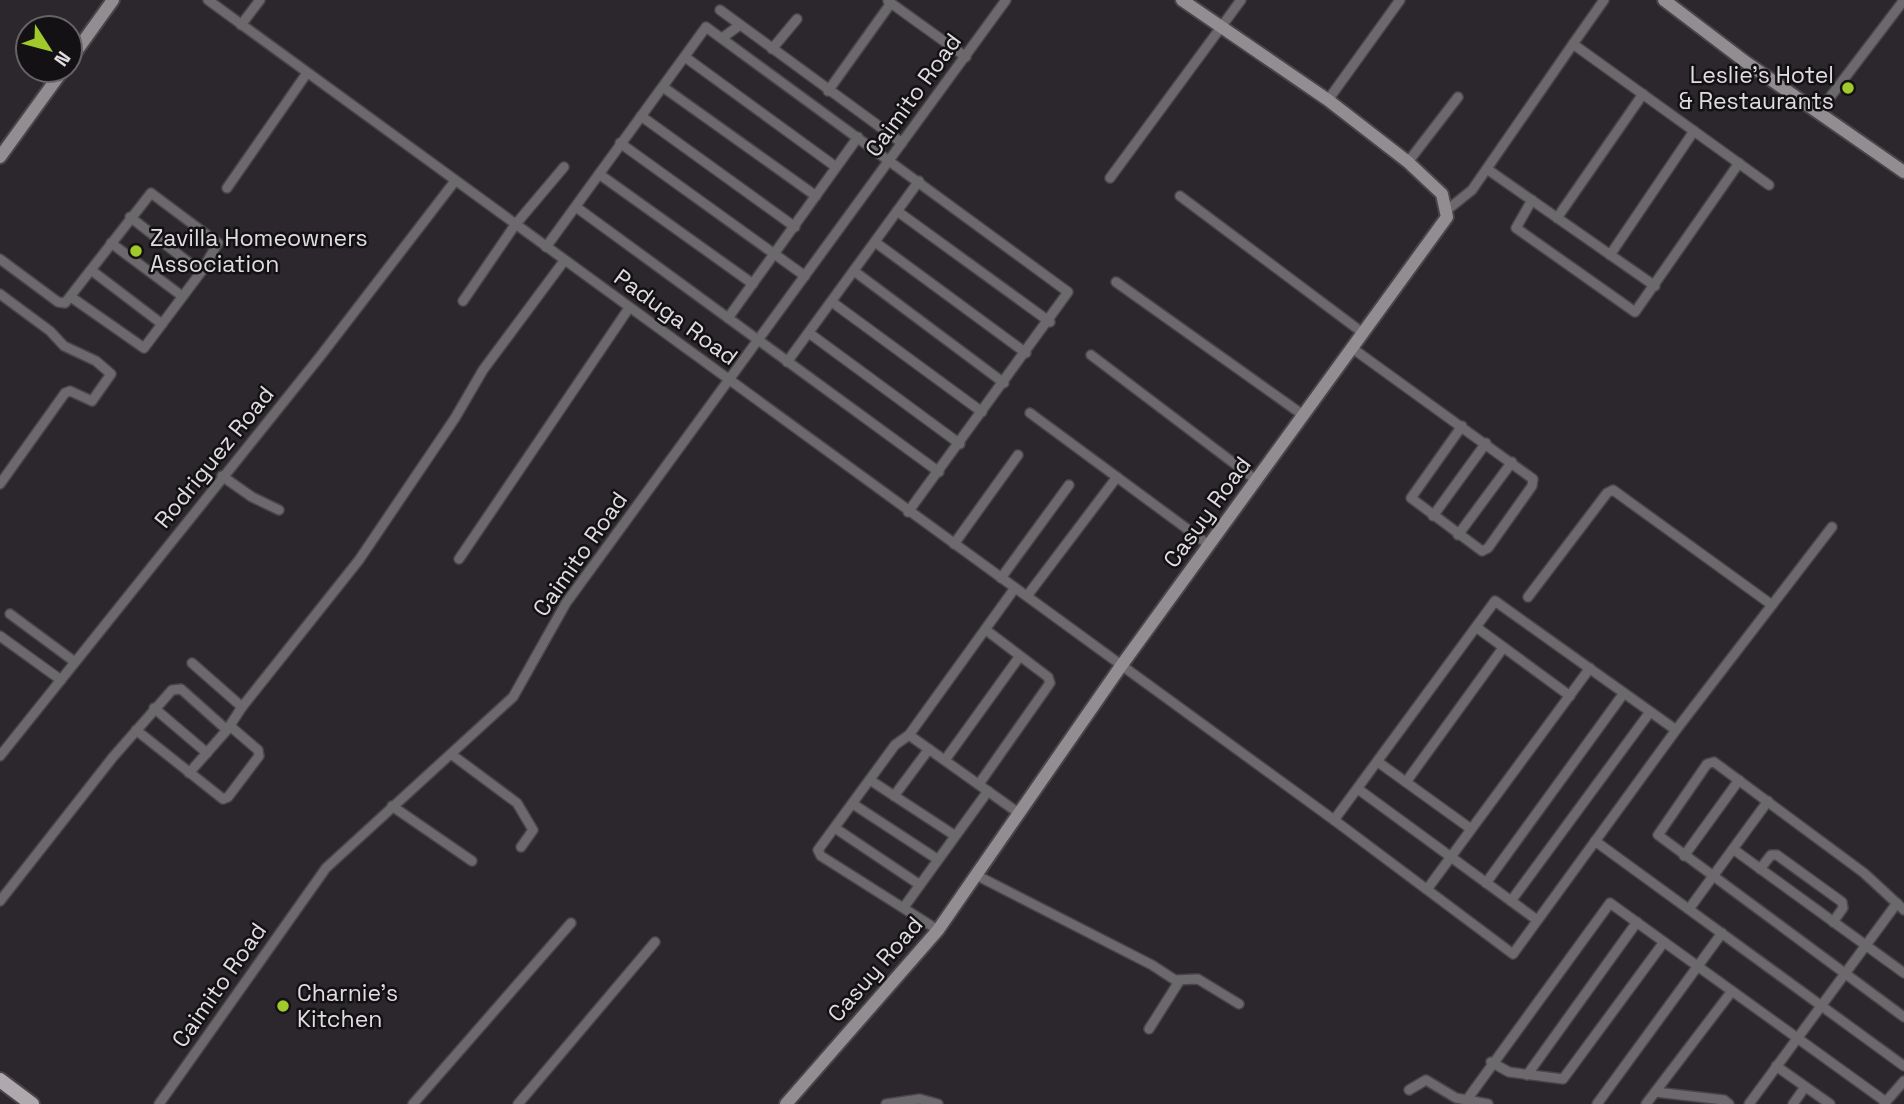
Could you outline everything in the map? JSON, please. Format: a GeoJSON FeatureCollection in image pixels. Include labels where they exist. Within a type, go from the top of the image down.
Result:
{"type":"FeatureCollection","features":[{"type":"Feature","properties":{"kind":"main road"},"geometry":{"type":"LineString","coordinates":[[0,1080],[28,1103]]}},
{"type":"Feature","properties":{"kind":"street"},"geometry":{"type":"LineString","coordinates":[[84,40],[113,0]]}},
{"type":"Feature","properties":{"kind":"street","name":"Paduga Road"},"geometry":{"type":"LineString","coordinates":[[208,0],[1334,820],[1513,954],[1537,920]]}},
{"type":"Feature","properties":{"kind":"street"},"geometry":{"type":"LineString","coordinates":[[241,25],[260,0]]}},
{"type":"Feature","properties":{"kind":"street","name":"Caimito Road"},"geometry":{"type":"LineString","coordinates":[[159,1104],[326,867],[517,691],[566,603],[1006,0]]}},
{"type":"Feature","properties":{"kind":"street"},"geometry":{"type":"LineString","coordinates":[[1182,0],[1328,100],[1408,162],[1437,189],[1447,210],[1464,200],[1604,0]]}},
{"type":"Feature","properties":{"kind":"street"},"geometry":{"type":"LineString","coordinates":[[1110,178],[1241,0]]}},
{"type":"Feature","properties":{"kind":"street"},"geometry":{"type":"LineString","coordinates":[[1328,100],[1400,0]]}},
{"type":"Feature","properties":{"kind":"street"},"geometry":{"type":"LineString","coordinates":[[1664,0],[1818,113],[1904,172]]}},
{"type":"Feature","properties":{"kind":"street"},"geometry":{"type":"LineString","coordinates":[[1818,113],[1904,0]]}},
{"type":"Feature","properties":{"kind":"street"},"geometry":{"type":"LineString","coordinates":[[828,91],[889,1],[966,57]]}},
{"type":"Feature","properties":{"kind":"street"},"geometry":{"type":"LineString","coordinates":[[720,10],[902,143]]}},
{"type":"Feature","properties":{"kind":"street"},"geometry":{"type":"LineString","coordinates":[[772,48],[797,19]]}},
{"type":"Feature","properties":{"kind":"street"},"geometry":{"type":"LineString","coordinates":[[722,38],[740,25]]}},
{"type":"Feature","properties":{"kind":"street"},"geometry":{"type":"LineString","coordinates":[[546,247],[706,27],[890,159],[1067,289],[1068,294],[908,512]]}},
{"type":"Feature","properties":{"kind":"street"},"geometry":{"type":"LineString","coordinates":[[1573,44],[1769,186]]}},
{"type":"Feature","properties":{"kind":"street"},"geometry":{"type":"LineString","coordinates":[[685,57],[836,167]]}},
{"type":"Feature","properties":{"kind":"street"},"geometry":{"type":"LineString","coordinates":[[227,188],[307,73]]}},
{"type":"Feature","properties":{"kind":"street"},"geometry":{"type":"LineString","coordinates":[[0,157],[53,84]]}},
{"type":"Feature","properties":{"kind":"street"},"geometry":{"type":"LineString","coordinates":[[663,87],[816,196]]}},
{"type":"Feature","properties":{"kind":"street"},"geometry":{"type":"LineString","coordinates":[[1557,218],[1643,94]]}},
{"type":"Feature","properties":{"kind":"street"},"geometry":{"type":"LineString","coordinates":[[1408,162],[1458,97]]}},
{"type":"Feature","properties":{"kind":"street"},"geometry":{"type":"LineString","coordinates":[[641,116],[794,227]]}},
{"type":"Feature","properties":{"kind":"street"},"geometry":{"type":"LineString","coordinates":[[1610,255],[1695,131]]}},
{"type":"Feature","properties":{"kind":"street"},"geometry":{"type":"LineString","coordinates":[[728,318],[858,137]]}},
{"type":"Feature","properties":{"kind":"street"},"geometry":{"type":"LineString","coordinates":[[620,143],[804,276]]}},
{"type":"Feature","properties":{"kind":"street"},"geometry":{"type":"LineString","coordinates":[[1532,200],[1516,228],[1632,312],[1638,310],[1739,163]]}},
{"type":"Feature","properties":{"kind":"street"},"geometry":{"type":"LineString","coordinates":[[463,301],[515,225],[564,167]]}},
{"type":"Feature","properties":{"kind":"street"},"geometry":{"type":"LineString","coordinates":[[1487,169],[1655,286]]}},
{"type":"Feature","properties":{"kind":"street"},"geometry":{"type":"LineString","coordinates":[[599,174],[753,284]]}},
{"type":"Feature","properties":{"kind":"street","name":"Rodriguez Road"},"geometry":{"type":"LineString","coordinates":[[0,757],[455,181]]}},
{"type":"Feature","properties":{"kind":"street"},"geometry":{"type":"LineString","coordinates":[[787,362],[919,181]]}},
{"type":"Feature","properties":{"kind":"street"},"geometry":{"type":"LineString","coordinates":[[0,259],[58,302],[65,303],[151,192],[217,240],[217,249],[146,347],[142,347],[71,297]]}},
{"type":"Feature","properties":{"kind":"street"},"geometry":{"type":"LineString","coordinates":[[1180,196],[1363,333]]}},
{"type":"Feature","properties":{"kind":"street"},"geometry":{"type":"LineString","coordinates":[[576,206],[939,472]]}},
{"type":"Feature","properties":{"kind":"street","name":"Casuy Road"},"geometry":{"type":"LineString","coordinates":[[786,1104],[937,930],[1121,666],[1438,232],[1447,210]]}},
{"type":"Feature","properties":{"kind":"street"},"geometry":{"type":"LineString","coordinates":[[897,211],[1049,321]]}},
{"type":"Feature","properties":{"kind":"street"},"geometry":{"type":"LineString","coordinates":[[130,217],[201,272]]}},
{"type":"Feature","properties":{"kind":"street"},"geometry":{"type":"LineString","coordinates":[[875,242],[1026,353]]}},
{"type":"Feature","properties":{"kind":"street"},"geometry":{"type":"LineString","coordinates":[[111,243],[182,296]]}},
{"type":"Feature","properties":{"kind":"street"},"geometry":{"type":"LineString","coordinates":[[189,773],[228,728],[242,706],[359,560],[483,370],[564,261]]}},
{"type":"Feature","properties":{"kind":"street"},"geometry":{"type":"LineString","coordinates":[[91,270],[162,324]]}},
{"type":"Feature","properties":{"kind":"street"},"geometry":{"type":"LineString","coordinates":[[854,271],[1004,383]]}},
{"type":"Feature","properties":{"kind":"street"},"geometry":{"type":"LineString","coordinates":[[1116,282],[1303,415]]}},
{"type":"Feature","properties":{"kind":"street"},"geometry":{"type":"LineString","coordinates":[[0,294],[50,331],[64,346],[111,372],[92,401],[69,391],[65,393],[0,484]]}},
{"type":"Feature","properties":{"kind":"street"},"geometry":{"type":"LineString","coordinates":[[832,302],[982,412]]}},
{"type":"Feature","properties":{"kind":"street"},"geometry":{"type":"LineString","coordinates":[[459,559],[629,308]]}},
{"type":"Feature","properties":{"kind":"street"},"geometry":{"type":"LineString","coordinates":[[809,333],[960,444]]}},
{"type":"Feature","properties":{"kind":"street"},"geometry":{"type":"LineString","coordinates":[[1352,348],[1512,461],[1533,482],[1488,548],[1478,550],[1413,501],[1412,495],[1462,426]]}},
{"type":"Feature","properties":{"kind":"street"},"geometry":{"type":"LineString","coordinates":[[1091,355],[1256,480]]}},
{"type":"Feature","properties":{"kind":"street"},"geometry":{"type":"LineString","coordinates":[[1030,413],[1209,545]]}},
{"type":"Feature","properties":{"kind":"street"},"geometry":{"type":"LineString","coordinates":[[1433,516],[1486,443]]}},
{"type":"Feature","properties":{"kind":"street"},"geometry":{"type":"LineString","coordinates":[[954,544],[1018,454]]}},
{"type":"Feature","properties":{"kind":"street"},"geometry":{"type":"LineString","coordinates":[[1458,535],[1512,461]]}},
{"type":"Feature","properties":{"kind":"street"},"geometry":{"type":"LineString","coordinates":[[222,476],[252,497],[279,510]]}},
{"type":"Feature","properties":{"kind":"street"},"geometry":{"type":"LineString","coordinates":[[1027,596],[1118,477]]}},
{"type":"Feature","properties":{"kind":"street"},"geometry":{"type":"LineString","coordinates":[[1001,578],[1069,485]]}},
{"type":"Feature","properties":{"kind":"street"},"geometry":{"type":"LineString","coordinates":[[1528,597],[1607,493],[1613,490],[1772,606]]}},
{"type":"Feature","properties":{"kind":"street"},"geometry":{"type":"LineString","coordinates":[[1358,789],[1537,920],[1676,730],[1832,527]]}},
{"type":"Feature","properties":{"kind":"street"},"geometry":{"type":"LineString","coordinates":[[937,930],[818,854],[818,850],[898,741],[909,735],[1015,587]]}},
{"type":"Feature","properties":{"kind":"street"},"geometry":{"type":"LineString","coordinates":[[1334,820],[1493,603],[1499,601],[1676,730]]}},
{"type":"Feature","properties":{"kind":"street"},"geometry":{"type":"LineString","coordinates":[[10,614],[75,662]]}},
{"type":"Feature","properties":{"kind":"street"},"geometry":{"type":"LineString","coordinates":[[1476,627],[1570,696]]}},
{"type":"Feature","properties":{"kind":"street"},"geometry":{"type":"LineString","coordinates":[[979,785],[1050,683],[1048,677],[986,630]]}},
{"type":"Feature","properties":{"kind":"street"},"geometry":{"type":"LineString","coordinates":[[0,636],[61,680]]}},
{"type":"Feature","properties":{"kind":"street"},"geometry":{"type":"LineString","coordinates":[[1406,782],[1503,648]]}},
{"type":"Feature","properties":{"kind":"street"},"geometry":{"type":"LineString","coordinates":[[945,760],[1020,656]]}},
{"type":"Feature","properties":{"kind":"street"},"geometry":{"type":"LineString","coordinates":[[192,663],[242,706]]}},
{"type":"Feature","properties":{"kind":"street"},"geometry":{"type":"LineString","coordinates":[[1427,888],[1590,668]]}},
{"type":"Feature","properties":{"kind":"street"},"geometry":{"type":"LineString","coordinates":[[0,901],[136,730],[172,690],[178,688],[258,750],[259,756],[228,797],[220,799],[136,730]]}},
{"type":"Feature","properties":{"kind":"street"},"geometry":{"type":"LineString","coordinates":[[1486,883],[1624,693]]}},
{"type":"Feature","properties":{"kind":"street"},"geometry":{"type":"LineString","coordinates":[[155,708],[207,753]]}},
{"type":"Feature","properties":{"kind":"street"},"geometry":{"type":"LineString","coordinates":[[1511,901],[1650,712]]}},
{"type":"Feature","properties":{"kind":"street"},"geometry":{"type":"LineString","coordinates":[[909,735],[1020,814]]}},
{"type":"Feature","properties":{"kind":"street"},"geometry":{"type":"LineString","coordinates":[[894,796],[929,749]]}},
{"type":"Feature","properties":{"kind":"street"},"geometry":{"type":"LineString","coordinates":[[451,754],[520,806],[533,827],[521,847]]}},
{"type":"Feature","properties":{"kind":"street"},"geometry":{"type":"LineString","coordinates":[[1378,762],[1471,829]]}},
{"type":"Feature","properties":{"kind":"street"},"geometry":{"type":"LineString","coordinates":[[1749,1104],[1845,974],[1864,945],[1900,906],[1864,873],[1768,801],[1714,762],[1707,764],[1658,835],[1713,878],[1845,974],[1904,1017]]}},
{"type":"Feature","properties":{"kind":"street"},"geometry":{"type":"LineString","coordinates":[[870,780],[954,835]]}},
{"type":"Feature","properties":{"kind":"street"},"geometry":{"type":"LineString","coordinates":[[1684,856],[1739,780]]}},
{"type":"Feature","properties":{"kind":"street"},"geometry":{"type":"LineString","coordinates":[[904,907],[988,791]]}},
{"type":"Feature","properties":{"kind":"street"},"geometry":{"type":"LineString","coordinates":[[1689,909],[1768,801]]}},
{"type":"Feature","properties":{"kind":"street"},"geometry":{"type":"LineString","coordinates":[[853,804],[937,859]]}},
{"type":"Feature","properties":{"kind":"street"},"geometry":{"type":"LineString","coordinates":[[392,806],[472,861]]}},
{"type":"Feature","properties":{"kind":"street"},"geometry":{"type":"LineString","coordinates":[[835,828],[920,885]]}},
{"type":"Feature","properties":{"kind":"street"},"geometry":{"type":"LineString","coordinates":[[1595,841],[1904,1066]]}},
{"type":"Feature","properties":{"kind":"street"},"geometry":{"type":"LineString","coordinates":[[1733,849],[1904,973]]}},
{"type":"Feature","properties":{"kind":"street"},"geometry":{"type":"LineString","coordinates":[[1760,869],[1771,855],[1777,855],[1831,894],[1843,905],[1833,922]]}},
{"type":"Feature","properties":{"kind":"street"},"geometry":{"type":"LineString","coordinates":[[976,875],[1180,980],[1198,979],[1239,1004]]}},
{"type":"Feature","properties":{"kind":"street"},"geometry":{"type":"LineString","coordinates":[[1466,1101],[1491,1062],[1606,905],[1612,904],[1885,1103],[1904,1081]]}},
{"type":"Feature","properties":{"kind":"street"},"geometry":{"type":"LineString","coordinates":[[1527,1075],[1637,922]]}},
{"type":"Feature","properties":{"kind":"street"},"geometry":{"type":"LineString","coordinates":[[413,1104],[572,923]]}},
{"type":"Feature","properties":{"kind":"street"},"geometry":{"type":"LineString","coordinates":[[1597,1104],[1722,933]]}},
{"type":"Feature","properties":{"kind":"street"},"geometry":{"type":"LineString","coordinates":[[518,1104],[655,942]]}},
{"type":"Feature","properties":{"kind":"street"},"geometry":{"type":"LineString","coordinates":[[1491,1062],[1509,1072],[1558,1080],[1566,1078],[1664,942]]}},
{"type":"Feature","properties":{"kind":"street"},"geometry":{"type":"LineString","coordinates":[[1149,1029],[1180,980]]}},
{"type":"Feature","properties":{"kind":"street"},"geometry":{"type":"LineString","coordinates":[[1646,1104],[1732,991]]}},
{"type":"Feature","properties":{"kind":"street"},"geometry":{"type":"LineString","coordinates":[[1776,1066],[1830,1104]]}},
{"type":"Feature","properties":{"kind":"street"},"geometry":{"type":"LineString","coordinates":[[1409,1090],[1426,1080],[1466,1101],[1488,1104]]}},
{"type":"Feature","properties":{"kind":"street"},"geometry":{"type":"LineString","coordinates":[[1793,1104],[1805,1087]]}},
{"type":"Feature","properties":{"kind":"street"},"geometry":{"type":"LineString","coordinates":[[1655,1092],[1724,1100],[1728,1104]]}},
{"type":"Feature","properties":{"kind":"street"},"geometry":{"type":"LineString","coordinates":[[886,1104],[919,1099],[938,1104]]}},
{"type":"Feature","properties":{"kind":"place","name":"Leslie's Hotel & Restaurants"},"geometry":{"type":"Point","coordinates":[1848,88]}},
{"type":"Feature","properties":{"kind":"place","name":"Zavilla Homeowners Association"},"geometry":{"type":"Point","coordinates":[136,251]}},
{"type":"Feature","properties":{"kind":"place","name":"Charnie's Kitchen"},"geometry":{"type":"Point","coordinates":[283,1006]}}]}
